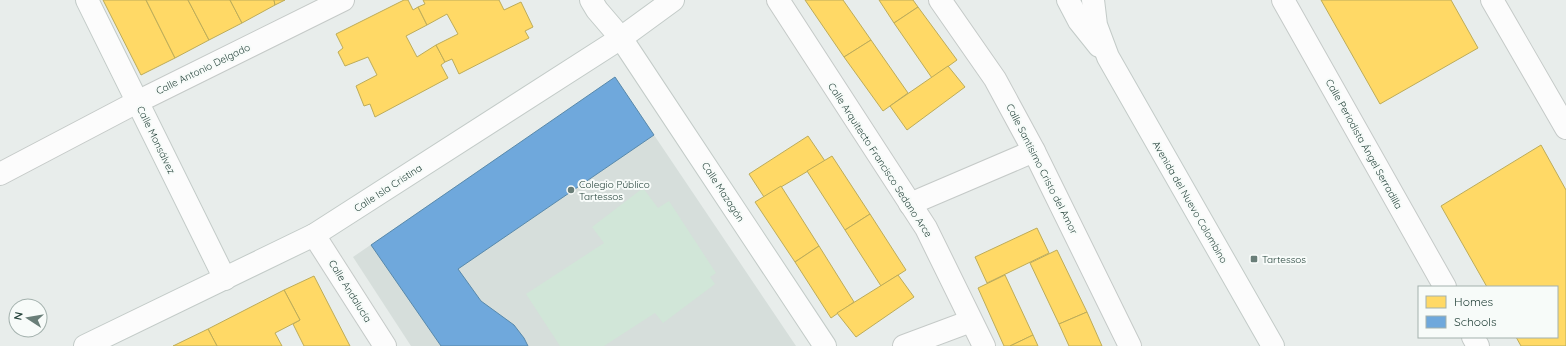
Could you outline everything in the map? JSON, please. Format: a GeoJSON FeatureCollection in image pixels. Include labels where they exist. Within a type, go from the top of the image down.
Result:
{"type":"FeatureCollection","features":[{"type":"Feature","properties":{"kind":"street","name":"Calle Monsálvez"},"geometry":{"type":"LineString","coordinates":[[87,0],[225,279]]}},
{"type":"Feature","properties":{"kind":"street","name":"Calle Antonio Delgado"},"geometry":{"type":"LineString","coordinates":[[0,174],[137,102],[343,0]]}},
{"type":"Feature","properties":{"kind":"street","name":"Calle Mazagón"},"geometry":{"type":"LineString","coordinates":[[591,0],[597,10],[622,38],[825,346]]}},
{"type":"Feature","properties":{"kind":"street","name":"Calle Isla Cristina"},"geometry":{"type":"LineString","coordinates":[[86,346],[314,235],[622,38],[673,0]]}},
{"type":"Feature","properties":{"kind":"street","name":"Calle Arquitecto Francisco Sedano Arce"},"geometry":{"type":"LineString","coordinates":[[778,0],[926,228],[984,346]]}},
{"type":"Feature","properties":{"kind":"street","name":"Calle Santísimo Cristo del Amor"},"geometry":{"type":"LineString","coordinates":[[940,0],[994,79],[1034,150],[1130,346]]}},
{"type":"Feature","properties":{"kind":"street","name":"Avenida del Nuevo Colombino"},"geometry":{"type":"LineString","coordinates":[[1068,0],[1079,21],[1108,57],[1273,346]]}},
{"type":"Feature","properties":{"kind":"street","name":"Avenida del Nuevo Colombino"},"geometry":{"type":"LineString","coordinates":[[1092,0],[1096,25],[1108,57]]}},
{"type":"Feature","properties":{"kind":"street","name":"Calle Periodista Ángel Serradilla"},"geometry":{"type":"LineString","coordinates":[[1283,0],[1444,286]]}},
{"type":"Feature","properties":{"kind":"street"},"geometry":{"type":"LineString","coordinates":[[1502,3],[1566,128]]}},
{"type":"Feature","properties":{"kind":"street"},"geometry":{"type":"LineString","coordinates":[[910,204],[1034,150]]}},
{"type":"Feature","properties":{"kind":"street","name":"Calle Andalucía"},"geometry":{"type":"LineString","coordinates":[[314,235],[385,346]]}},
{"type":"Feature","properties":{"kind":"street"},"geometry":{"type":"LineString","coordinates":[[904,346],[971,321]]}},
{"type":"Feature","properties":{"kind":"shaded area","name":"Colegio Público Tartessos"},"geometry":{"type":"Polygon","coordinates":[[[615,77],[796,346],[411,346],[353,257],[615,77]]]}},
{"type":"Feature","properties":{"kind":"green space"},"geometry":{"type":"Polygon","coordinates":[[[643,188],[658,208],[669,201],[716,273],[710,277],[715,284],[663,323],[655,313],[604,346],[560,346],[526,294],[604,243],[592,227],[643,188]]]}},
{"type":"Feature","properties":{"kind":"building: Homes"},"geometry":{"type":"Polygon","coordinates":[[[103,0],[146,0],[175,58],[141,75],[103,0]]]}},
{"type":"Feature","properties":{"kind":"building: Homes"},"geometry":{"type":"Polygon","coordinates":[[[146,0],[188,0],[209,40],[175,58],[146,0]]]}},
{"type":"Feature","properties":{"kind":"building: Homes"},"geometry":{"type":"Polygon","coordinates":[[[188,0],[230,0],[242,23],[209,40],[188,0]]]}},
{"type":"Feature","properties":{"kind":"building: Homes"},"geometry":{"type":"Polygon","coordinates":[[[230,0],[274,0],[275,5],[242,23],[230,0]]]}},
{"type":"Feature","properties":{"kind":"building: Homes"},"geometry":{"type":"Polygon","coordinates":[[[274,0],[285,0],[275,5],[274,0]]]}},
{"type":"Feature","properties":{"kind":"building: Homes"},"geometry":{"type":"Polygon","coordinates":[[[404,0],[408,0],[413,10],[418,7],[427,25],[406,36],[417,57],[436,45],[445,62],[441,65],[448,78],[375,117],[370,104],[364,106],[356,86],[377,75],[368,57],[345,66],[338,52],[343,48],[336,34],[404,0]]]}},
{"type":"Feature","properties":{"kind":"building: Homes"},"geometry":{"type":"Polygon","coordinates":[[[423,0],[499,0],[504,10],[521,2],[533,27],[525,31],[529,38],[459,74],[452,59],[445,62],[436,45],[458,34],[447,14],[427,25],[418,7],[425,4],[423,0]]]}},
{"type":"Feature","properties":{"kind":"building: Homes"},"geometry":{"type":"Polygon","coordinates":[[[805,0],[843,0],[871,40],[844,57],[805,0]]]}},
{"type":"Feature","properties":{"kind":"building: Homes"},"geometry":{"type":"Polygon","coordinates":[[[879,0],[913,0],[918,7],[894,23],[879,0]]]}},
{"type":"Feature","properties":{"kind":"building: Homes"},"geometry":{"type":"Polygon","coordinates":[[[1321,0],[1451,0],[1478,48],[1380,104],[1321,0]]]}},
{"type":"Feature","properties":{"kind":"building: Homes"},"geometry":{"type":"Polygon","coordinates":[[[918,7],[957,60],[932,78],[894,23],[918,7]]]}},
{"type":"Feature","properties":{"kind":"building: Homes"},"geometry":{"type":"Polygon","coordinates":[[[871,40],[908,93],[883,111],[844,57],[871,40]]]}},
{"type":"Feature","properties":{"kind":"building: Homes"},"geometry":{"type":"Polygon","coordinates":[[[948,66],[965,87],[907,130],[890,106],[948,66]]]}},
{"type":"Feature","properties":{"kind":"building: Homes"},"geometry":{"type":"Polygon","coordinates":[[[808,136],[825,161],[764,197],[749,174],[808,136]]]}},
{"type":"Feature","properties":{"kind":"building: Homes"},"geometry":{"type":"Polygon","coordinates":[[[1541,145],[1566,190],[1566,346],[1521,346],[1517,338],[1558,338],[1558,286],[1486,286],[1441,206],[1541,145]]]}},
{"type":"Feature","properties":{"kind":"building: Homes"},"geometry":{"type":"Polygon","coordinates":[[[832,156],[870,214],[845,230],[807,171],[832,156]]]}},
{"type":"Feature","properties":{"kind":"building: Homes"},"geometry":{"type":"Polygon","coordinates":[[[781,186],[819,246],[795,262],[755,202],[781,186]]]}},
{"type":"Feature","properties":{"kind":"building: Homes"},"geometry":{"type":"Polygon","coordinates":[[[870,214],[906,270],[881,286],[845,230],[870,214]]]}},
{"type":"Feature","properties":{"kind":"building: Homes"},"geometry":{"type":"Polygon","coordinates":[[[1037,228],[1049,253],[987,283],[975,257],[1037,228]]]}},
{"type":"Feature","properties":{"kind":"building: Homes"},"geometry":{"type":"Polygon","coordinates":[[[819,246],[854,302],[831,318],[795,262],[819,246]]]}},
{"type":"Feature","properties":{"kind":"building: Homes"},"geometry":{"type":"Polygon","coordinates":[[[1057,250],[1087,312],[1059,324],[1030,263],[1057,250]]]}},
{"type":"Feature","properties":{"kind":"building: Homes"},"geometry":{"type":"Polygon","coordinates":[[[898,275],[914,297],[856,337],[837,313],[898,275]]]}},
{"type":"Feature","properties":{"kind":"building: Homes"},"geometry":{"type":"Polygon","coordinates":[[[1005,275],[1033,335],[1010,346],[1004,346],[978,288],[1005,275]]]}},
{"type":"Feature","properties":{"kind":"building: Homes"},"geometry":{"type":"Polygon","coordinates":[[[314,276],[350,346],[304,346],[293,324],[300,320],[284,290],[314,276]]]}},
{"type":"Feature","properties":{"kind":"building: Homes"},"geometry":{"type":"Polygon","coordinates":[[[284,290],[300,320],[275,333],[282,346],[217,346],[208,329],[284,290]]]}},
{"type":"Feature","properties":{"kind":"building: Homes"},"geometry":{"type":"Polygon","coordinates":[[[1087,312],[1102,346],[1069,346],[1059,324],[1087,312]]]}},
{"type":"Feature","properties":{"kind":"building: Homes"},"geometry":{"type":"Polygon","coordinates":[[[208,329],[217,346],[173,346],[208,329]]]}},
{"type":"Feature","properties":{"kind":"building: Homes"},"geometry":{"type":"Polygon","coordinates":[[[1033,335],[1038,346],[1010,346],[1033,335]]]}},
{"type":"Feature","properties":{"kind":"building: Schools"},"geometry":{"type":"Polygon","coordinates":[[[615,77],[654,135],[458,269],[481,301],[514,325],[528,346],[441,346],[371,245],[615,77]]]}},
{"type":"Feature","properties":{"kind":"place","name":"Colegio Público Tartessos"},"geometry":{"type":"Point","coordinates":[571,190]}},
{"type":"Feature","properties":{"kind":"place","name":"Tartessos"},"geometry":{"type":"Point","coordinates":[1254,259]}}]}
